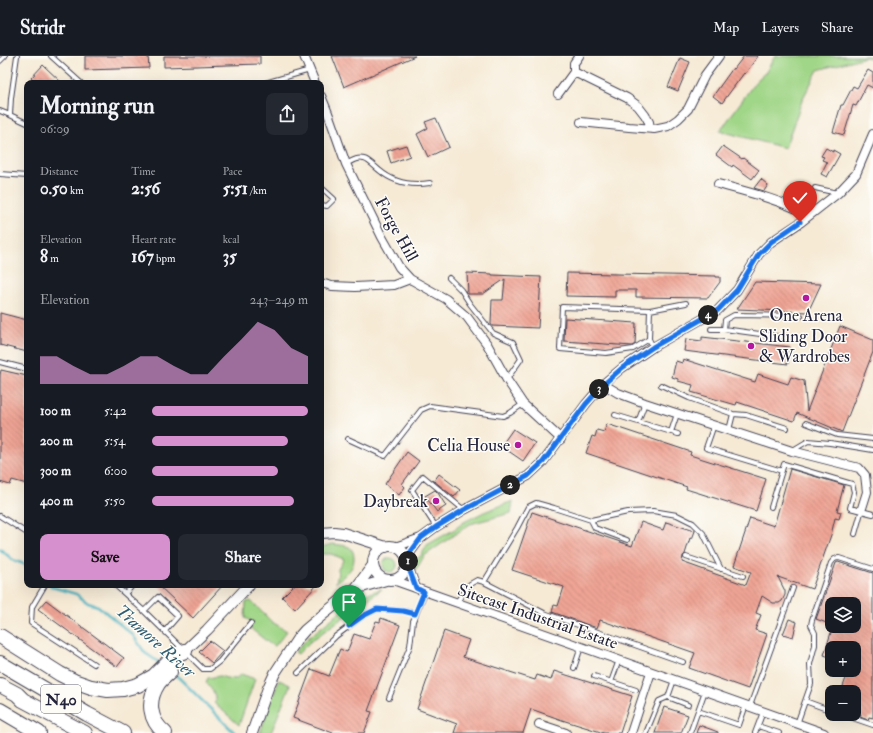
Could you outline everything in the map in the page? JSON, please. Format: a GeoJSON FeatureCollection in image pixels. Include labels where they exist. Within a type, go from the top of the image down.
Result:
{"type":"FeatureCollection","features":[{"type":"Feature","properties":{"kind":"highway"},"geometry":{"type":"LineString","coordinates":[[0,636],[60,674],[91,687],[108,690],[123,689],[138,685],[154,676],[175,656],[185,651]]}},
{"type":"Feature","properties":{"kind":"highway"},"geometry":{"type":"LineString","coordinates":[[165,733],[159,728],[153,718],[151,707],[153,695],[159,683],[180,660],[185,651]]}},
{"type":"Feature","properties":{"kind":"highway"},"geometry":{"type":"LineString","coordinates":[[0,656],[87,714]]}},
{"type":"Feature","properties":{"kind":"highway","name":"N40"},"geometry":{"type":"LineString","coordinates":[[0,663],[87,714],[123,733]]}},
{"type":"Feature","properties":{"kind":"highway","name":"N40"},"geometry":{"type":"LineString","coordinates":[[0,685],[17,694],[24,700],[85,733]]}},
{"type":"Feature","properties":{"kind":"highway"},"geometry":{"type":"LineString","coordinates":[[0,710],[39,733]]}},
{"type":"Feature","properties":{"kind":"street"},"geometry":{"type":"LineString","coordinates":[[304,56],[315,80]]}},
{"type":"Feature","properties":{"kind":"street"},"geometry":{"type":"LineString","coordinates":[[558,94],[574,72],[574,63],[579,56]]}},
{"type":"Feature","properties":{"kind":"street"},"geometry":{"type":"LineString","coordinates":[[581,122],[654,129],[668,126],[678,119],[688,108],[705,75],[719,56]]}},
{"type":"Feature","properties":{"kind":"street"},"geometry":{"type":"LineString","coordinates":[[574,72],[627,98],[638,106],[645,114],[650,128]]}},
{"type":"Feature","properties":{"kind":"street","name":"Forge Hill"},"geometry":{"type":"LineString","coordinates":[[324,103],[346,164],[382,237],[399,267],[410,279],[446,299],[467,317],[487,344],[507,380],[523,404],[561,439]]}},
{"type":"Feature","properties":{"kind":"street"},"geometry":{"type":"LineString","coordinates":[[252,733],[257,715],[275,673],[298,638],[325,613],[355,589],[373,562],[378,551],[421,538],[464,510],[528,476],[543,462],[586,404],[604,384],[622,368],[653,347],[718,310],[737,290],[759,254],[771,242],[838,193],[856,174],[873,134]]}},
{"type":"Feature","properties":{"kind":"street"},"geometry":{"type":"LineString","coordinates":[[718,184],[745,191],[796,208],[809,215]]}},
{"type":"Feature","properties":{"kind":"street"},"geometry":{"type":"LineString","coordinates":[[324,284],[332,286],[355,287],[394,285],[410,279]]}},
{"type":"Feature","properties":{"kind":"street"},"geometry":{"type":"LineString","coordinates":[[604,384],[618,393],[645,403],[792,451],[859,468],[865,474],[867,492],[862,510]]}},
{"type":"Feature","properties":{"kind":"street"},"geometry":{"type":"LineString","coordinates":[[324,533],[343,533],[400,549],[404,552],[416,588]]}},
{"type":"Feature","properties":{"kind":"street"},"geometry":{"type":"LineString","coordinates":[[355,589],[398,579],[403,576],[406,572],[407,562],[421,538]]}},
{"type":"Feature","properties":{"kind":"street"},"geometry":{"type":"LineString","coordinates":[[360,539],[373,562],[374,570],[377,575],[389,580]]}},
{"type":"Feature","properties":{"kind":"street","name":"Sitecast Industrial Estate"},"geometry":{"type":"LineString","coordinates":[[389,580],[416,588],[824,733]]}},
{"type":"Feature","properties":{"kind":"street"},"geometry":{"type":"LineString","coordinates":[[185,651],[246,588]]}},
{"type":"Feature","properties":{"kind":"street"},"geometry":{"type":"LineString","coordinates":[[630,733],[651,672]]}},
{"type":"Feature","properties":{"kind":"street"},"geometry":{"type":"LineString","coordinates":[[538,724],[566,733]]}},
{"type":"Feature","properties":{"kind":"lane"},"geometry":{"type":"LineString","coordinates":[[0,61],[5,56]]}},
{"type":"Feature","properties":{"kind":"lane"},"geometry":{"type":"LineString","coordinates":[[10,115],[17,56]]}},
{"type":"Feature","properties":{"kind":"lane"},"geometry":{"type":"LineString","coordinates":[[50,56],[78,80]]}},
{"type":"Feature","properties":{"kind":"lane"},"geometry":{"type":"LineString","coordinates":[[275,80],[310,70]]}},
{"type":"Feature","properties":{"kind":"lane"},"geometry":{"type":"LineString","coordinates":[[0,111],[24,122]]}},
{"type":"Feature","properties":{"kind":"lane"},"geometry":{"type":"LineString","coordinates":[[346,164],[357,158],[365,159],[384,174],[396,181],[406,184],[430,183]]}},
{"type":"Feature","properties":{"kind":"lane"},"geometry":{"type":"LineString","coordinates":[[0,174],[24,176]]}},
{"type":"Feature","properties":{"kind":"lane"},"geometry":{"type":"LineString","coordinates":[[815,188],[838,193]]}},
{"type":"Feature","properties":{"kind":"lane"},"geometry":{"type":"LineString","coordinates":[[324,190],[334,199],[326,206],[324,206]]}},
{"type":"Feature","properties":{"kind":"lane"},"geometry":{"type":"LineString","coordinates":[[449,278],[461,290],[493,333],[513,342],[521,359],[507,380]]}},
{"type":"Feature","properties":{"kind":"lane"},"geometry":{"type":"LineString","coordinates":[[649,339],[633,349],[606,353],[560,349],[562,307],[650,310],[686,303]]}},
{"type":"Feature","properties":{"kind":"lane"},"geometry":{"type":"LineString","coordinates":[[650,310],[649,339],[653,347]]}},
{"type":"Feature","properties":{"kind":"lane"},"geometry":{"type":"LineString","coordinates":[[718,310],[725,320],[724,329]]}},
{"type":"Feature","properties":{"kind":"lane"},"geometry":{"type":"LineString","coordinates":[[725,320],[734,315],[801,316]]}},
{"type":"Feature","properties":{"kind":"lane"},"geometry":{"type":"LineString","coordinates":[[710,329],[724,329],[789,338]]}},
{"type":"Feature","properties":{"kind":"lane"},"geometry":{"type":"LineString","coordinates":[[0,362],[24,368]]}},
{"type":"Feature","properties":{"kind":"lane"},"geometry":{"type":"LineString","coordinates":[[661,385],[689,398],[733,414],[746,415],[787,428]]}},
{"type":"Feature","properties":{"kind":"lane"},"geometry":{"type":"LineString","coordinates":[[638,422],[645,403]]}},
{"type":"Feature","properties":{"kind":"lane"},"geometry":{"type":"LineString","coordinates":[[348,439],[385,456],[421,410],[430,406],[502,416],[510,413],[523,404]]}},
{"type":"Feature","properties":{"kind":"lane"},"geometry":{"type":"LineString","coordinates":[[671,432],[677,413]]}},
{"type":"Feature","properties":{"kind":"lane"},"geometry":{"type":"LineString","coordinates":[[729,430],[733,414]]}},
{"type":"Feature","properties":{"kind":"lane"},"geometry":{"type":"LineString","coordinates":[[616,415],[678,434]]}},
{"type":"Feature","properties":{"kind":"lane"},"geometry":{"type":"LineString","coordinates":[[806,423],[838,435],[873,439]]}},
{"type":"Feature","properties":{"kind":"lane"},"geometry":{"type":"LineString","coordinates":[[714,425],[706,448],[782,471]]}},
{"type":"Feature","properties":{"kind":"lane"},"geometry":{"type":"LineString","coordinates":[[792,451],[808,440],[873,450]]}},
{"type":"Feature","properties":{"kind":"lane"},"geometry":{"type":"LineString","coordinates":[[771,507],[784,464],[852,484],[854,492],[850,508],[873,514]]}},
{"type":"Feature","properties":{"kind":"lane"},"geometry":{"type":"LineString","coordinates":[[436,527],[412,490],[423,476],[464,510]]}},
{"type":"Feature","properties":{"kind":"lane"},"geometry":{"type":"LineString","coordinates":[[484,582],[517,528],[528,506],[536,503],[591,520],[628,512],[653,510],[677,515],[693,523],[703,533],[720,569]]}},
{"type":"Feature","properties":{"kind":"lane"},"geometry":{"type":"LineString","coordinates":[[855,534],[862,510]]}},
{"type":"Feature","properties":{"kind":"lane"},"geometry":{"type":"LineString","coordinates":[[0,516],[24,531]]}},
{"type":"Feature","properties":{"kind":"lane"},"geometry":{"type":"LineString","coordinates":[[591,520],[595,528],[627,540]]}},
{"type":"Feature","properties":{"kind":"lane"},"geometry":{"type":"LineString","coordinates":[[686,557],[742,576]]}},
{"type":"Feature","properties":{"kind":"lane"},"geometry":{"type":"LineString","coordinates":[[797,724],[811,684],[810,664],[815,645],[815,633],[811,624],[831,562],[833,559],[839,558],[873,569]]}},
{"type":"Feature","properties":{"kind":"lane"},"geometry":{"type":"LineString","coordinates":[[456,603],[470,584],[476,580],[484,582],[544,613],[683,662]]}},
{"type":"Feature","properties":{"kind":"lane"},"geometry":{"type":"LineString","coordinates":[[44,588],[32,607],[31,623],[94,664]]}},
{"type":"Feature","properties":{"kind":"lane"},"geometry":{"type":"LineString","coordinates":[[118,588],[203,668],[210,668],[220,661],[251,623]]}},
{"type":"Feature","properties":{"kind":"lane"},"geometry":{"type":"LineString","coordinates":[[125,594],[130,588]]}},
{"type":"Feature","properties":{"kind":"lane"},"geometry":{"type":"LineString","coordinates":[[698,712],[739,725],[748,706],[793,588]]}},
{"type":"Feature","properties":{"kind":"lane"},"geometry":{"type":"LineString","coordinates":[[389,698],[410,646],[413,621],[424,592]]}},
{"type":"Feature","properties":{"kind":"lane"},"geometry":{"type":"LineString","coordinates":[[144,611],[158,597],[178,616],[165,631]]}},
{"type":"Feature","properties":{"kind":"lane"},"geometry":{"type":"LineString","coordinates":[[298,673],[336,636],[377,609],[403,611],[415,614]]}},
{"type":"Feature","properties":{"kind":"lane"},"geometry":{"type":"LineString","coordinates":[[574,668],[581,647]]}},
{"type":"Feature","properties":{"kind":"lane"},"geometry":{"type":"LineString","coordinates":[[611,682],[619,660]]}},
{"type":"Feature","properties":{"kind":"lane"},"geometry":{"type":"LineString","coordinates":[[594,676],[636,690]]}},
{"type":"Feature","properties":{"kind":"lane"},"geometry":{"type":"LineString","coordinates":[[668,697],[674,680]]}},
{"type":"Feature","properties":{"kind":"lane"},"geometry":{"type":"LineString","coordinates":[[690,733],[705,691]]}},
{"type":"Feature","properties":{"kind":"lane"},"geometry":{"type":"LineString","coordinates":[[646,733],[659,701],[668,697],[688,705]]}},
{"type":"Feature","properties":{"kind":"lane"},"geometry":{"type":"LineString","coordinates":[[805,701],[825,708]]}},
{"type":"Feature","properties":{"kind":"lane"},"geometry":{"type":"LineString","coordinates":[[756,733],[763,712]]}},
{"type":"Feature","properties":{"kind":"lane"},"geometry":{"type":"LineString","coordinates":[[861,721],[873,725]]}},
{"type":"Feature","properties":{"kind":"lane"},"geometry":{"type":"LineString","coordinates":[[758,726],[780,733]]}},
{"type":"Feature","properties":{"kind":"green space"},"geometry":{"type":"Polygon","coordinates":[[[775,56],[873,56],[873,59],[865,57],[818,70],[803,98],[785,148],[720,131],[756,81],[766,72],[775,56]]]}},
{"type":"Feature","properties":{"kind":"green space"},"geometry":{"type":"Polygon","coordinates":[[[513,501],[511,513],[470,524],[424,556],[415,570],[413,564],[422,554],[427,545],[464,522],[484,512],[513,501]]]}},
{"type":"Feature","properties":{"kind":"green space"},"geometry":{"type":"Polygon","coordinates":[[[333,544],[343,545],[349,547],[354,554],[353,564],[350,570],[336,583],[337,571],[344,559],[331,554],[324,554],[324,546],[333,544]]]}},
{"type":"Feature","properties":{"kind":"green space"},"geometry":{"type":"Polygon","coordinates":[[[390,558],[395,560],[397,565],[395,570],[390,572],[385,570],[383,565],[385,560],[390,558]]]}},
{"type":"Feature","properties":{"kind":"green space"},"geometry":{"type":"Polygon","coordinates":[[[382,589],[311,641],[298,654],[295,652],[308,638],[360,596],[382,589]]]}},
{"type":"Feature","properties":{"kind":"green space"},"geometry":{"type":"Polygon","coordinates":[[[251,601],[272,622],[287,631],[275,646],[270,644],[250,628],[253,622],[245,618],[246,602],[251,601]]]}},
{"type":"Feature","properties":{"kind":"green space"},"geometry":{"type":"Polygon","coordinates":[[[241,674],[255,679],[239,725],[214,703],[216,701],[214,693],[206,682],[208,678],[220,676],[236,679],[241,674]]]}},
{"type":"Feature","properties":{"kind":"green space"},"geometry":{"type":"Polygon","coordinates":[[[279,680],[290,685],[271,733],[260,733],[279,680]]]}},
{"type":"Feature","properties":{"kind":"building"},"geometry":{"type":"Polygon","coordinates":[[[85,56],[148,56],[149,68],[85,70],[85,56]]]}},
{"type":"Feature","properties":{"kind":"building"},"geometry":{"type":"Polygon","coordinates":[[[164,56],[260,56],[260,64],[164,67],[164,56]]]}},
{"type":"Feature","properties":{"kind":"building"},"geometry":{"type":"Polygon","coordinates":[[[332,56],[415,56],[344,87],[332,56]]]}},
{"type":"Feature","properties":{"kind":"building"},"geometry":{"type":"Polygon","coordinates":[[[744,56],[758,56],[722,103],[713,96],[733,68],[734,69],[744,56]]]}},
{"type":"Feature","properties":{"kind":"building"},"geometry":{"type":"Polygon","coordinates":[[[680,58],[690,62],[678,91],[668,87],[680,58]]]}},
{"type":"Feature","properties":{"kind":"building"},"geometry":{"type":"Polygon","coordinates":[[[43,65],[59,80],[33,80],[31,78],[43,65]]]}},
{"type":"Feature","properties":{"kind":"building"},"geometry":{"type":"Polygon","coordinates":[[[868,70],[873,73],[873,88],[867,85],[856,106],[853,105],[844,135],[833,132],[841,105],[843,105],[853,86],[857,88],[868,70]]]}},
{"type":"Feature","properties":{"kind":"building"},"geometry":{"type":"Polygon","coordinates":[[[436,118],[449,147],[428,157],[417,134],[428,128],[425,122],[436,118]]]}},
{"type":"Feature","properties":{"kind":"building"},"geometry":{"type":"Polygon","coordinates":[[[406,145],[410,156],[391,163],[387,151],[406,145]]]}},
{"type":"Feature","properties":{"kind":"building"},"geometry":{"type":"Polygon","coordinates":[[[723,146],[759,170],[752,179],[716,155],[723,146]]]}},
{"type":"Feature","properties":{"kind":"building"},"geometry":{"type":"Polygon","coordinates":[[[826,148],[840,154],[827,177],[821,174],[827,162],[822,160],[824,157],[821,156],[826,148]]]}},
{"type":"Feature","properties":{"kind":"building"},"geometry":{"type":"Polygon","coordinates":[[[761,179],[768,185],[764,191],[754,188],[761,179]]]}},
{"type":"Feature","properties":{"kind":"building"},"geometry":{"type":"Polygon","coordinates":[[[467,273],[541,277],[538,328],[492,326],[492,300],[503,300],[505,279],[483,294],[468,294],[467,273]]]}},
{"type":"Feature","properties":{"kind":"building"},"geometry":{"type":"Polygon","coordinates":[[[567,273],[716,276],[720,277],[720,282],[708,298],[636,297],[636,290],[615,290],[615,297],[566,296],[567,273]]]}},
{"type":"Feature","properties":{"kind":"building"},"geometry":{"type":"Polygon","coordinates":[[[755,282],[821,284],[808,312],[737,309],[755,282]]]}},
{"type":"Feature","properties":{"kind":"building"},"geometry":{"type":"Polygon","coordinates":[[[0,313],[24,319],[24,351],[0,345],[0,313]]]}},
{"type":"Feature","properties":{"kind":"building"},"geometry":{"type":"Polygon","coordinates":[[[565,318],[636,323],[635,344],[632,346],[564,341],[565,318]]]}},
{"type":"Feature","properties":{"kind":"building"},"geometry":{"type":"Polygon","coordinates":[[[840,326],[873,340],[873,352],[842,432],[797,413],[794,421],[737,402],[736,405],[691,392],[693,385],[678,381],[678,379],[672,377],[676,361],[682,363],[683,359],[755,382],[758,374],[788,384],[791,377],[804,381],[807,411],[840,326]]]}},
{"type":"Feature","properties":{"kind":"building"},"geometry":{"type":"Polygon","coordinates":[[[702,337],[790,347],[788,364],[684,351],[686,339],[702,341],[702,337]]]}},
{"type":"Feature","properties":{"kind":"building"},"geometry":{"type":"Polygon","coordinates":[[[1,370],[24,375],[24,483],[12,480],[10,485],[0,482],[1,370]]]}},
{"type":"Feature","properties":{"kind":"building"},"geometry":{"type":"Polygon","coordinates":[[[607,424],[691,452],[690,455],[766,479],[756,511],[686,489],[687,487],[586,453],[592,436],[595,437],[597,430],[604,432],[607,424]]]}},
{"type":"Feature","properties":{"kind":"building","name":"Celia House"},"geometry":{"type":"Polygon","coordinates":[[[513,429],[535,443],[523,461],[501,446],[513,429]]]}},
{"type":"Feature","properties":{"kind":"building"},"geometry":{"type":"Polygon","coordinates":[[[407,452],[419,461],[402,484],[405,487],[399,495],[385,484],[407,452]]]}},
{"type":"Feature","properties":{"kind":"building"},"geometry":{"type":"Polygon","coordinates":[[[790,469],[844,485],[837,511],[841,512],[839,519],[835,518],[831,535],[812,589],[778,577],[785,591],[782,601],[779,603],[773,603],[762,596],[756,613],[761,615],[755,630],[767,634],[748,689],[689,668],[695,653],[600,620],[597,628],[552,612],[554,605],[558,606],[564,587],[512,570],[532,512],[632,546],[641,522],[663,530],[666,522],[695,531],[692,539],[690,538],[682,562],[746,585],[751,572],[734,566],[750,518],[774,526],[790,469]]]}},
{"type":"Feature","properties":{"kind":"building"},"geometry":{"type":"Polygon","coordinates":[[[439,474],[460,490],[454,497],[434,481],[439,474]]]}},
{"type":"Feature","properties":{"kind":"building"},"geometry":{"type":"Polygon","coordinates":[[[435,490],[446,506],[437,512],[425,496],[435,490]]]}},
{"type":"Feature","properties":{"kind":"building"},"geometry":{"type":"Polygon","coordinates":[[[838,562],[873,573],[873,718],[869,717],[868,720],[861,717],[861,685],[844,685],[846,677],[861,677],[861,641],[828,641],[831,633],[861,633],[861,597],[825,597],[825,622],[816,619],[836,563],[838,562]]]}},
{"type":"Feature","properties":{"kind":"building"},"geometry":{"type":"Polygon","coordinates":[[[161,588],[220,588],[193,618],[161,588]]]}},
{"type":"Feature","properties":{"kind":"building"},"geometry":{"type":"Polygon","coordinates":[[[291,588],[314,588],[295,609],[282,597],[291,588]]]}},
{"type":"Feature","properties":{"kind":"building"},"geometry":{"type":"Polygon","coordinates":[[[46,600],[124,658],[117,667],[38,609],[46,600]]]}},
{"type":"Feature","properties":{"kind":"building"},"geometry":{"type":"Polygon","coordinates":[[[381,618],[400,625],[368,711],[372,712],[364,733],[333,733],[293,718],[311,669],[329,676],[340,649],[347,652],[354,634],[369,639],[376,621],[380,622],[381,618]]]}},
{"type":"Feature","properties":{"kind":"building"},"geometry":{"type":"Polygon","coordinates":[[[789,619],[797,622],[793,637],[783,634],[789,619]]]}},
{"type":"Feature","properties":{"kind":"building"},"geometry":{"type":"Polygon","coordinates":[[[444,631],[469,640],[463,657],[535,680],[537,675],[551,680],[554,671],[632,696],[620,733],[604,733],[531,709],[523,733],[454,733],[457,724],[417,709],[444,631]]]}},
{"type":"Feature","properties":{"kind":"building"},"geometry":{"type":"Polygon","coordinates":[[[210,641],[223,651],[212,663],[199,652],[210,641]]]}},
{"type":"Feature","properties":{"kind":"building"},"geometry":{"type":"Polygon","coordinates":[[[664,707],[688,715],[681,733],[655,733],[664,707]]]}},
{"type":"Feature","properties":{"kind":"building"},"geometry":{"type":"Polygon","coordinates":[[[699,725],[718,732],[718,733],[696,733],[699,725]]]}},
{"type":"Feature","properties":{"kind":"waterway","name":"Tramore River"},"geometry":{"type":"LineString","coordinates":[[0,549],[13,560],[24,564]]}},
{"type":"Feature","properties":{"kind":"waterway","name":"Tramore River"},"geometry":{"type":"LineString","coordinates":[[55,588],[76,594],[88,603],[98,606],[133,635],[145,653],[160,663]]}},
{"type":"Feature","properties":{"kind":"waterway","name":"Tramore River"},"geometry":{"type":"LineString","coordinates":[[174,673],[235,733]]}},
{"type":"Feature","properties":{"kind":"place","name":"One Arena"},"geometry":{"type":"Point","coordinates":[806,298]}},
{"type":"Feature","properties":{"kind":"place","name":"Sliding Door & Wardrobes"},"geometry":{"type":"Point","coordinates":[751,346]}},
{"type":"Feature","properties":{"kind":"place","name":"Celia House"},"geometry":{"type":"Point","coordinates":[518,445]}},
{"type":"Feature","properties":{"kind":"place","name":"Daybreak"},"geometry":{"type":"Point","coordinates":[436,501]}},
{"type":"Feature","properties":{"kind":"route"},"geometry":{"type":"LineString","coordinates":[[349,626],[363,616],[377,609],[403,611],[415,614],[424,592],[416,588],[408,566],[407,557],[421,538],[464,510],[528,476],[543,462],[586,404],[604,384],[622,368],[653,347],[718,310],[737,290],[759,254],[771,242],[800,222]]}}]}
